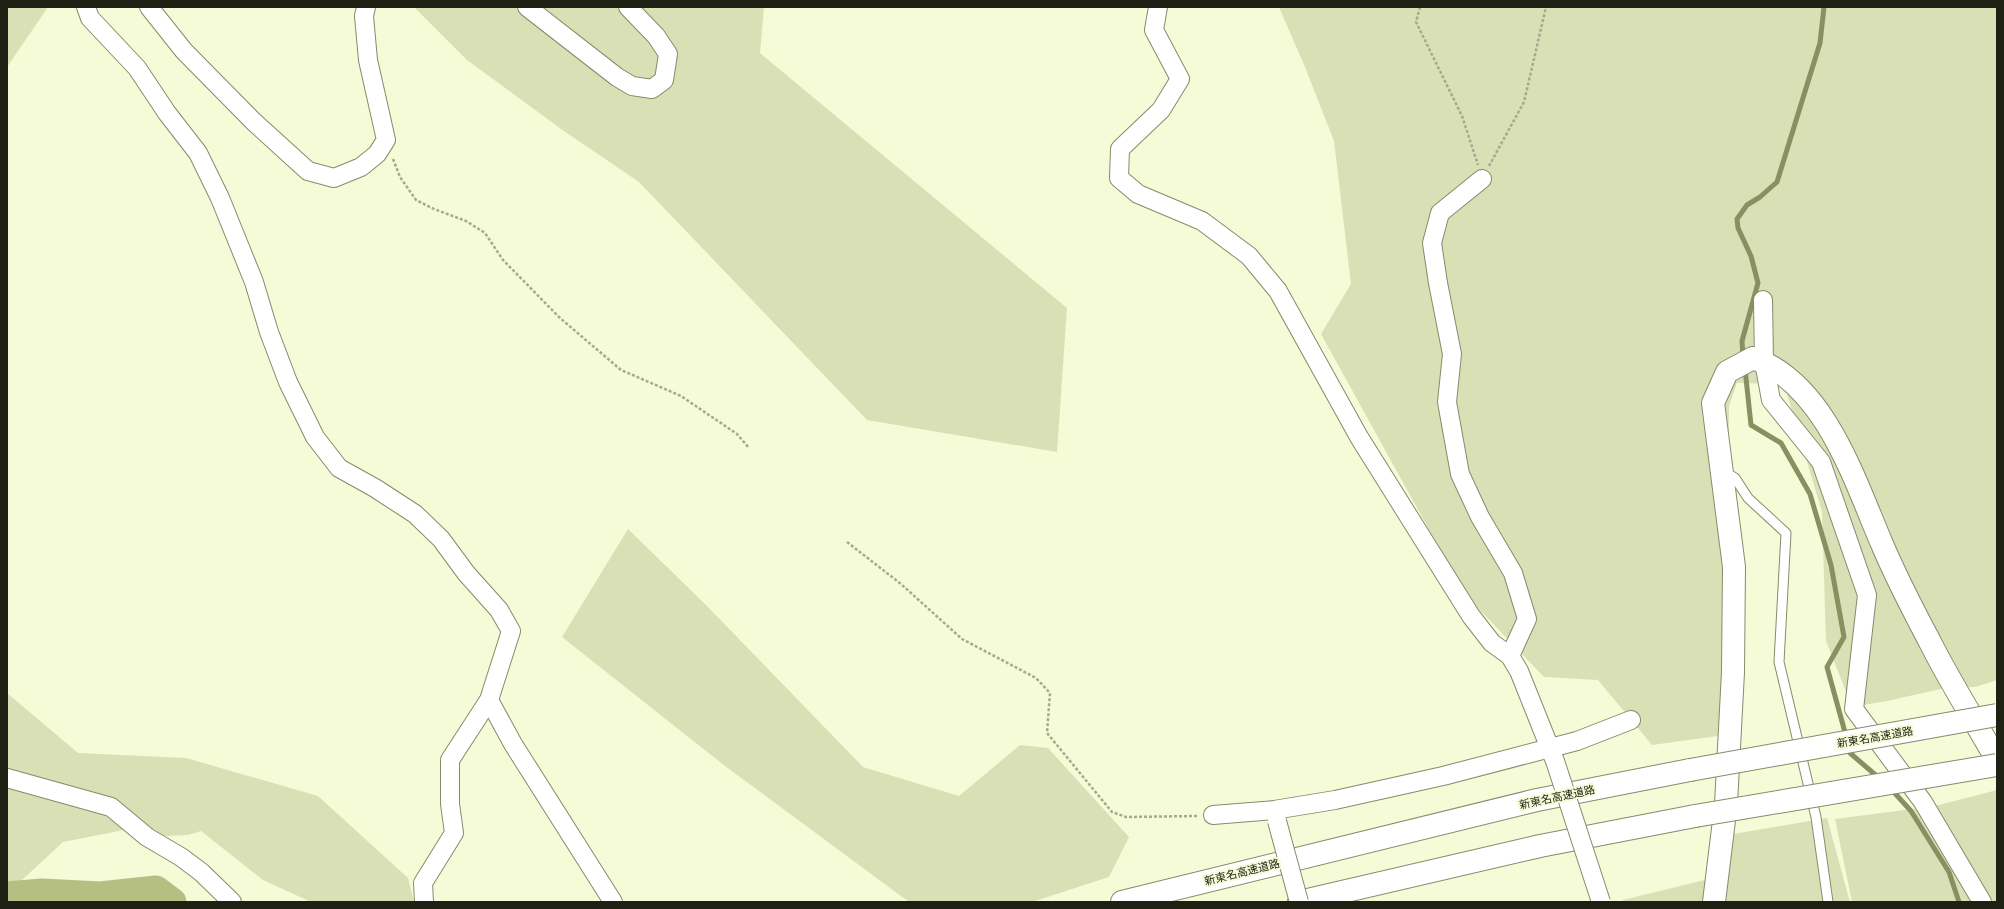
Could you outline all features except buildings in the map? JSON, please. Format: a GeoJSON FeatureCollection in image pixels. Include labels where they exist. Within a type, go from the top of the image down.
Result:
{"type":"FeatureCollection","features":[{"type":"Feature","properties":{"kind":"main road"},"geometry":{"type":"LineString","coordinates":[[1714,902],[1726,804],[1733,672],[1734,567],[1720,470],[1713,403],[1727,372],[1759,360],[1781,372],[1805,394],[1835,436],[1883,546],[1930,642],[1997,760]]}},
{"type":"Feature","properties":{"kind":"main road","name":"新東名高速道路"},"geometry":{"type":"LineString","coordinates":[[1129,900],[1538,800],[1690,770],[1997,715]]}},
{"type":"Feature","properties":{"kind":"main road"},"geometry":{"type":"LineString","coordinates":[[1299,902],[1540,846],[1695,816],[1997,765]]}},
{"type":"Feature","properties":{"kind":"street"},"geometry":{"type":"LineString","coordinates":[[86,7],[90,18],[138,68],[167,113],[198,153],[220,198],[254,282],[269,332],[288,382],[315,437],[339,468],[375,488],[415,514],[440,539],[466,573],[499,610],[511,631],[489,700],[450,760],[450,804],[454,833],[423,883],[424,902]]}},
{"type":"Feature","properties":{"kind":"street"},"geometry":{"type":"LineString","coordinates":[[149,7],[184,51],[254,122],[308,171],[334,178],[360,167],[377,154],[386,140],[368,60],[364,16],[366,7]]}},
{"type":"Feature","properties":{"kind":"street"},"geometry":{"type":"LineString","coordinates":[[528,7],[617,77],[632,86],[652,89],[664,80],[668,54],[656,36],[628,7]]}},
{"type":"Feature","properties":{"kind":"street"},"geometry":{"type":"LineString","coordinates":[[1158,7],[1154,30],[1180,79],[1161,110],[1120,149],[1119,178],[1138,194],[1202,221],[1249,256],[1278,291],[1359,437],[1471,616],[1492,643],[1510,656],[1519,671],[1553,754],[1601,902]]}},
{"type":"Feature","properties":{"kind":"street"},"geometry":{"type":"LineString","coordinates":[[1482,179],[1440,213],[1432,243],[1452,354],[1447,402],[1460,474],[1480,517],[1513,573],[1527,619],[1510,656]]}},
{"type":"Feature","properties":{"kind":"street"},"geometry":{"type":"LineString","coordinates":[[1763,300],[1759,360],[1771,400],[1821,462],[1867,595],[1854,709],[1923,802],[1982,902]]}},
{"type":"Feature","properties":{"kind":"street"},"geometry":{"type":"LineString","coordinates":[[489,700],[513,744],[613,902]]}},
{"type":"Feature","properties":{"kind":"street"},"geometry":{"type":"LineString","coordinates":[[1213,815],[1276,816],[1335,800],[1553,754],[1577,741],[1632,720]]}},
{"type":"Feature","properties":{"kind":"street"},"geometry":{"type":"LineString","coordinates":[[7,778],[111,807],[147,836],[202,872],[232,902]]}},
{"type":"Feature","properties":{"kind":"street"},"geometry":{"type":"LineString","coordinates":[[1276,816],[1299,902]]}},
{"type":"Feature","properties":{"kind":"lane"},"geometry":{"type":"LineString","coordinates":[[1720,470],[1735,478],[1748,498],[1786,533],[1779,662],[1816,818],[1828,902]]}},
{"type":"Feature","properties":{"kind":"path"},"geometry":{"type":"LineString","coordinates":[[1420,7],[1416,22],[1462,116],[1482,179]]}},
{"type":"Feature","properties":{"kind":"path"},"geometry":{"type":"LineString","coordinates":[[1482,179],[1524,102],[1546,7]]}},
{"type":"Feature","properties":{"kind":"path"},"geometry":{"type":"LineString","coordinates":[[386,140],[400,177],[416,200],[466,222],[485,233],[503,260],[560,318],[621,370],[681,396],[737,434],[749,448]]}},
{"type":"Feature","properties":{"kind":"path"},"geometry":{"type":"LineString","coordinates":[[847,542],[901,584],[962,639],[1036,678],[1050,693],[1047,733],[1112,812],[1126,818],[1213,815]]}},
{"type":"Feature","properties":{"kind":"green space"},"geometry":{"type":"Polygon","coordinates":[[[7,7],[48,7],[7,67],[7,7]]]}},
{"type":"Feature","properties":{"kind":"green space"},"geometry":{"type":"Polygon","coordinates":[[[414,7],[764,7],[760,53],[1067,308],[1057,452],[867,420],[639,182],[561,129],[467,60],[414,7]]]}},
{"type":"Feature","properties":{"kind":"green space"},"geometry":{"type":"Polygon","coordinates":[[[1279,7],[1997,7],[1997,680],[1975,687],[1950,687],[1852,707],[1826,641],[1822,512],[1784,384],[1737,383],[1729,406],[1727,731],[1718,736],[1652,745],[1598,680],[1544,677],[1474,604],[1432,535],[1321,334],[1351,284],[1334,141],[1305,67],[1279,7]]]}},
{"type":"Feature","properties":{"kind":"green space"},"geometry":{"type":"Polygon","coordinates":[[[628,529],[705,604],[863,767],[959,796],[1020,745],[1048,748],[1129,837],[1109,877],[1032,902],[909,902],[725,766],[562,637],[628,529]]]}},
{"type":"Feature","properties":{"kind":"green space"},"geometry":{"type":"Polygon","coordinates":[[[7,693],[78,753],[186,758],[318,796],[408,878],[414,902],[311,902],[263,880],[201,831],[188,835],[147,837],[129,829],[63,842],[7,894],[7,693]]]}},
{"type":"Feature","properties":{"kind":"green space"},"geometry":{"type":"Polygon","coordinates":[[[1997,790],[1997,902],[1852,902],[1835,819],[1935,806],[1997,790]]]}},
{"type":"Feature","properties":{"kind":"green space"},"geometry":{"type":"Polygon","coordinates":[[[1827,818],[1850,902],[1623,902],[1623,900],[1717,877],[1728,835],[1827,818]]]}},
{"type":"Feature","properties":{"kind":"waterway"},"geometry":{"type":"LineString","coordinates":[[1743,357],[1742,341],[1758,283],[1751,256],[1738,228],[1737,219],[1747,205],[1760,197],[1777,182],[1820,43],[1824,7]]}},
{"type":"Feature","properties":{"kind":"waterway"},"geometry":{"type":"LineString","coordinates":[[1745,369],[1751,425],[1781,443],[1810,494],[1831,565],[1844,637],[1827,667],[1846,736]]}},
{"type":"Feature","properties":{"kind":"waterway"},"geometry":{"type":"LineString","coordinates":[[1849,748],[1850,753],[1879,778]]}},
{"type":"Feature","properties":{"kind":"waterway"},"geometry":{"type":"LineString","coordinates":[[1891,789],[1911,811],[1949,872],[1959,902]]}},
{"type":"Feature","properties":{"kind":"waterway"},"geometry":{"type":"LineString","coordinates":[[7,896],[42,893],[100,896],[156,890],[172,902]]}}]}
